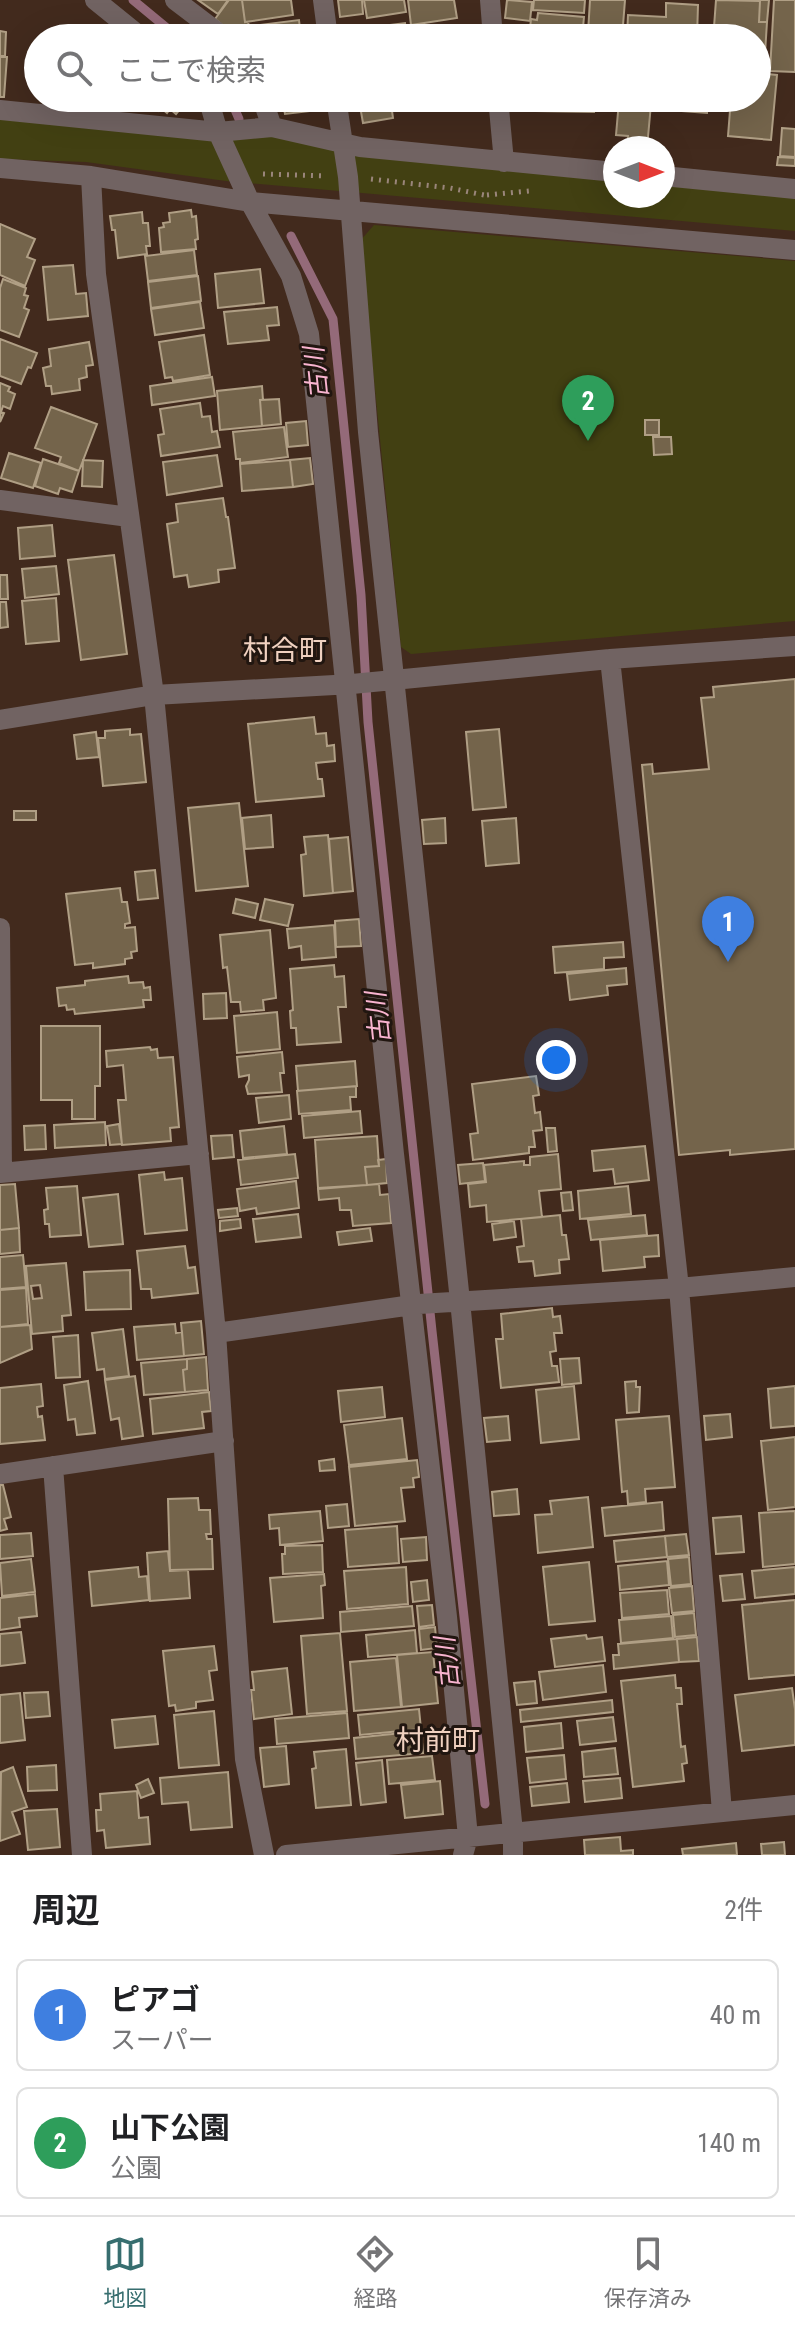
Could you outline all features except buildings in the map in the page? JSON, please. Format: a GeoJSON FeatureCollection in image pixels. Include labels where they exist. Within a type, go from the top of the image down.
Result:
{"type":"FeatureCollection","features":[{"type":"Feature","properties":{"kind":"street"},"geometry":{"type":"LineString","coordinates":[[95,0],[125,24]]}},
{"type":"Feature","properties":{"kind":"street"},"geometry":{"type":"LineString","coordinates":[[175,0],[207,24]]}},
{"type":"Feature","properties":{"kind":"street"},"geometry":{"type":"LineString","coordinates":[[323,0],[326,24]]}},
{"type":"Feature","properties":{"kind":"street"},"geometry":{"type":"LineString","coordinates":[[490,0],[492,24]]}},
{"type":"Feature","properties":{"kind":"street"},"geometry":{"type":"LineString","coordinates":[[0,110],[218,132],[272,127],[342,145],[603,171]]}},
{"type":"Feature","properties":{"kind":"street"},"geometry":{"type":"LineString","coordinates":[[212,112],[250,202],[291,276],[309,334],[415,1305],[447,1617],[466,1846]]}},
{"type":"Feature","properties":{"kind":"street"},"geometry":{"type":"LineString","coordinates":[[267,112],[272,127]]}},
{"type":"Feature","properties":{"kind":"street"},"geometry":{"type":"LineString","coordinates":[[338,112],[348,177],[391,681],[513,1855]]}},
{"type":"Feature","properties":{"kind":"street"},"geometry":{"type":"LineString","coordinates":[[499,112],[504,162]]}},
{"type":"Feature","properties":{"kind":"street"},"geometry":{"type":"LineString","coordinates":[[0,168],[91,176],[250,202],[795,250]]}},
{"type":"Feature","properties":{"kind":"street"},"geometry":{"type":"LineString","coordinates":[[91,176],[96,274],[154,695],[216,1333],[245,1759],[264,1855]]}},
{"type":"Feature","properties":{"kind":"street"},"geometry":{"type":"LineString","coordinates":[[675,177],[795,189]]}},
{"type":"Feature","properties":{"kind":"street"},"geometry":{"type":"LineString","coordinates":[[0,500],[129,517]]}},
{"type":"Feature","properties":{"kind":"street"},"geometry":{"type":"LineString","coordinates":[[0,720],[154,695],[391,681],[610,659],[795,646]]}},
{"type":"Feature","properties":{"kind":"street"},"geometry":{"type":"LineString","coordinates":[[610,659],[679,1288],[722,1812]]}},
{"type":"Feature","properties":{"kind":"street"},"geometry":{"type":"LineString","coordinates":[[0,928],[1,1173],[199,1154]]}},
{"type":"Feature","properties":{"kind":"street"},"geometry":{"type":"LineString","coordinates":[[216,1333],[455,1301],[679,1288],[795,1277]]}},
{"type":"Feature","properties":{"kind":"street"},"geometry":{"type":"LineString","coordinates":[[0,1474],[224,1441]]}},
{"type":"Feature","properties":{"kind":"street"},"geometry":{"type":"LineString","coordinates":[[53,1466],[82,1855]]}},
{"type":"Feature","properties":{"kind":"street"},"geometry":{"type":"LineString","coordinates":[[286,1855],[466,1846],[513,1832],[795,1805]]}},
{"type":"Feature","properties":{"kind":"shaded area"},"geometry":{"type":"Polygon","coordinates":[[[0,116],[338,139],[603,179],[603,208],[675,208],[675,186],[795,197],[795,231],[226,181],[86,162],[0,159],[0,116]]]}},
{"type":"Feature","properties":{"kind":"shaded area"},"geometry":{"type":"Polygon","coordinates":[[[374,225],[795,261],[795,621],[411,654],[401,647],[360,241],[374,225]]]}},
{"type":"Feature","properties":{"kind":"waterway","name":"古川"},"geometry":{"type":"LineString","coordinates":[[133,0],[162,24]]}},
{"type":"Feature","properties":{"kind":"waterway","name":"古川"},"geometry":{"type":"LineString","coordinates":[[236,112],[239,119]]}},
{"type":"Feature","properties":{"kind":"waterway","name":"古川"},"geometry":{"type":"LineString","coordinates":[[291,236],[333,319],[361,595],[368,722],[485,1804]]}},
{"type":"Feature","properties":{"kind":"place","name":"山下公園"},"geometry":{"type":"Point","coordinates":[588,441]}},
{"type":"Feature","properties":{"kind":"place","name":"ピアゴ"},"geometry":{"type":"Point","coordinates":[728,962]}},
{"type":"Feature","properties":{"kind":"district","name":"村合町"},"geometry":{"type":"Point","coordinates":[285,650]}},
{"type":"Feature","properties":{"kind":"district","name":"村前町"},"geometry":{"type":"Point","coordinates":[438,1740]}}]}
